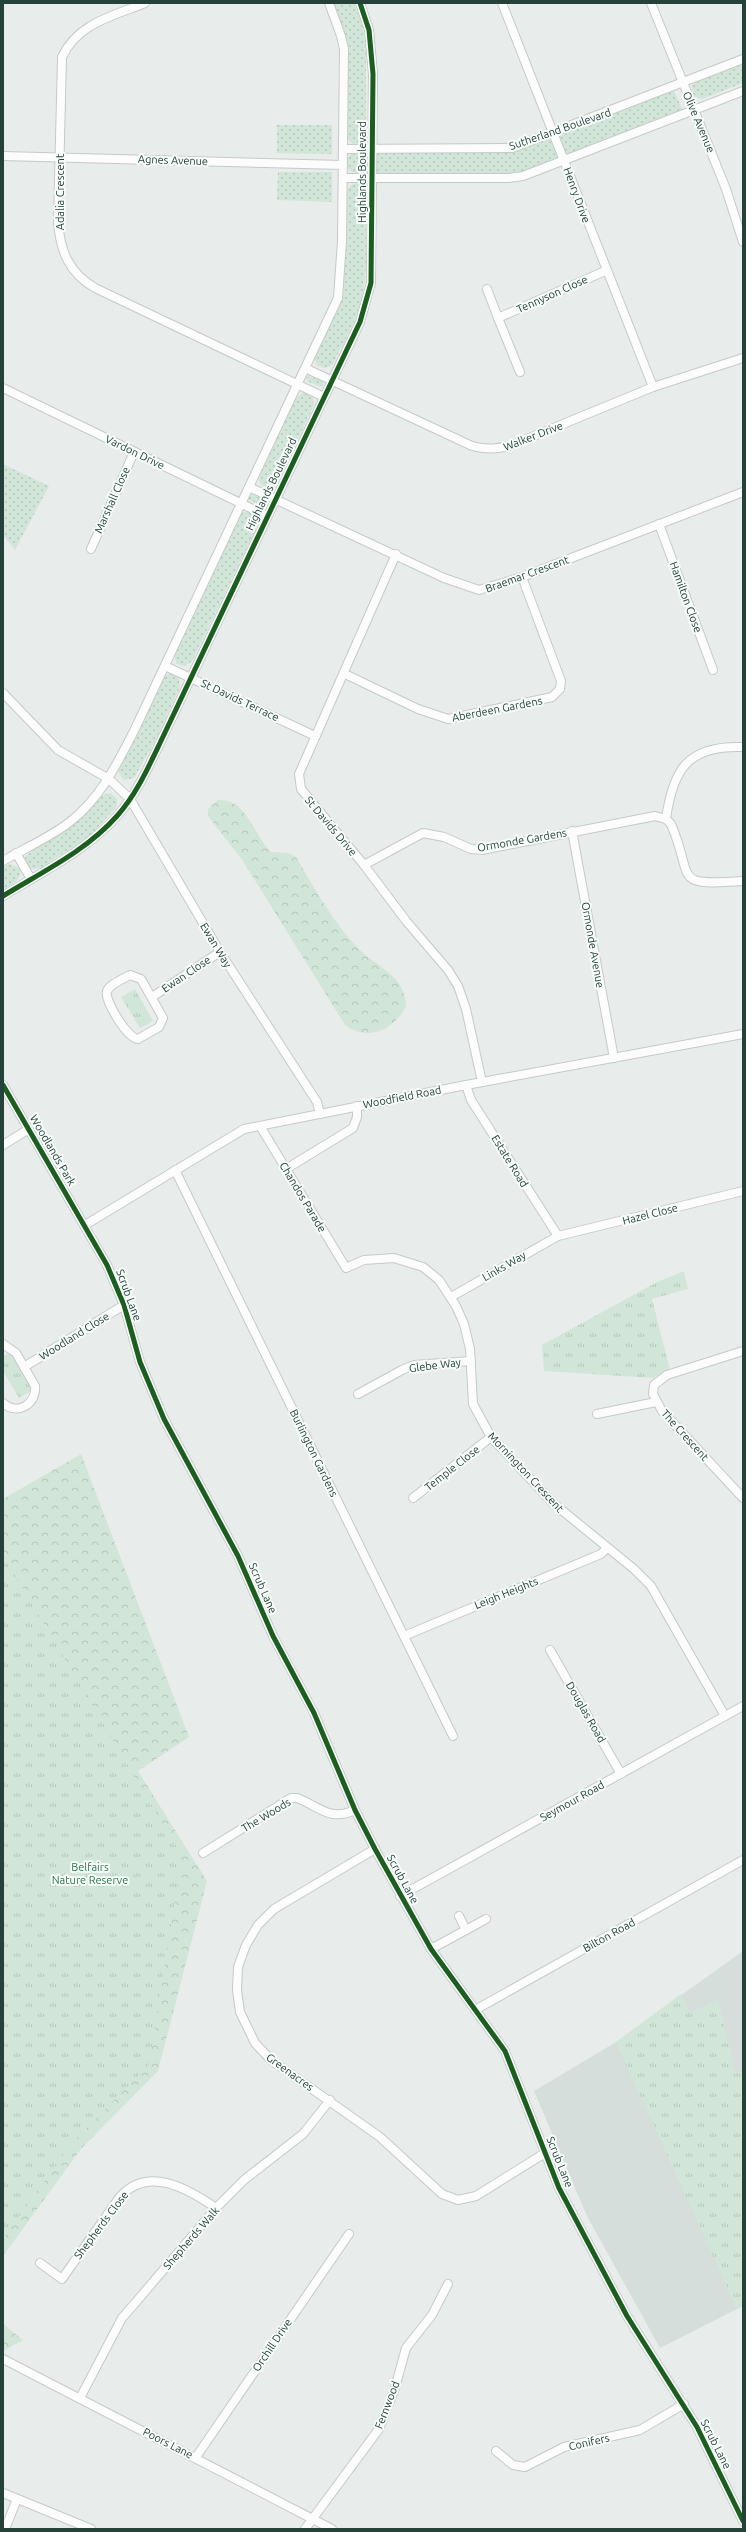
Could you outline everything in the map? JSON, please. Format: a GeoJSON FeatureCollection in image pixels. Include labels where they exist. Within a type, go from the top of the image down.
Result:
{"type":"FeatureCollection","features":[{"type":"Feature","properties":{"kind":"street","name":"Adalia Crescent"},"geometry":{"type":"LineString","coordinates":[[145,3],[87,27],[73,39],[66,48],[60,64],[59,233],[66,258],[78,277],[95,288],[324,397]]}},
{"type":"Feature","properties":{"kind":"street","name":"Highlands Boulevard"},"geometry":{"type":"LineString","coordinates":[[3,861],[71,821],[84,809],[109,779],[338,298],[342,271],[344,49],[341,36],[328,3]]}},
{"type":"Feature","properties":{"kind":"street","name":"Highlands Boulevard"},"geometry":{"type":"LineString","coordinates":[[3,896],[93,840],[118,815],[130,799],[160,743],[190,677],[360,322],[368,299],[371,283],[373,149],[371,40],[360,3]]}},
{"type":"Feature","properties":{"kind":"street","name":"Henry Drive"},"geometry":{"type":"LineString","coordinates":[[502,3],[554,133],[605,270],[652,387]]}},
{"type":"Feature","properties":{"kind":"street","name":"Olive Avenue"},"geometry":{"type":"LineString","coordinates":[[651,3],[726,189],[743,242]]}},
{"type":"Feature","properties":{"kind":"street","name":"Sutherland Boulevard"},"geometry":{"type":"LineString","coordinates":[[343,149],[503,149],[521,145],[683,84],[743,59]]}},
{"type":"Feature","properties":{"kind":"street"},"geometry":{"type":"LineString","coordinates":[[343,178],[509,178],[536,172],[743,91]]}},
{"type":"Feature","properties":{"kind":"street","name":"Agnes Avenue"},"geometry":{"type":"LineString","coordinates":[[3,156],[343,165]]}},
{"type":"Feature","properties":{"kind":"street","name":"Tennyson Close"},"geometry":{"type":"LineString","coordinates":[[498,318],[605,270]]}},
{"type":"Feature","properties":{"kind":"street"},"geometry":{"type":"LineString","coordinates":[[487,289],[520,372]]}},
{"type":"Feature","properties":{"kind":"street","name":"Walker Drive"},"geometry":{"type":"LineString","coordinates":[[305,368],[483,449],[497,449],[512,445],[652,387],[743,358]]}},
{"type":"Feature","properties":{"kind":"street","name":"Vardon Drive"},"geometry":{"type":"LineString","coordinates":[[3,388],[134,452],[242,502],[267,516]]}},
{"type":"Feature","properties":{"kind":"street","name":"Marshall Close"},"geometry":{"type":"LineString","coordinates":[[91,549],[134,452]]}},
{"type":"Feature","properties":{"kind":"street","name":"Braemar Crescent"},"geometry":{"type":"LineString","coordinates":[[249,487],[470,589],[488,589],[522,577],[743,492]]}},
{"type":"Feature","properties":{"kind":"street","name":"Hamilton Close"},"geometry":{"type":"LineString","coordinates":[[659,524],[713,670]]}},
{"type":"Feature","properties":{"kind":"street","name":"St Davids Drive"},"geometry":{"type":"LineString","coordinates":[[396,554],[345,674],[315,736],[299,774],[301,789],[364,865],[407,922],[437,955],[458,986],[466,1009],[482,1082]]}},
{"type":"Feature","properties":{"kind":"street","name":"Aberdeen Gardens"},"geometry":{"type":"LineString","coordinates":[[345,674],[418,710],[448,719],[552,698],[558,692],[561,681],[522,577]]}},
{"type":"Feature","properties":{"kind":"street","name":"St Davids Terrace"},"geometry":{"type":"LineString","coordinates":[[164,666],[315,736]]}},
{"type":"Feature","properties":{"kind":"street","name":"Ewan Way"},"geometry":{"type":"LineString","coordinates":[[3,693],[58,750],[109,779],[130,799],[220,952],[317,1102],[320,1114]]}},
{"type":"Feature","properties":{"kind":"street"},"geometry":{"type":"LineString","coordinates":[[743,747],[728,747],[710,750],[687,763],[673,784],[666,819],[675,833],[685,873],[691,879],[704,883],[743,881]]}},
{"type":"Feature","properties":{"kind":"street","name":"Ormonde Gardens"},"geometry":{"type":"LineString","coordinates":[[364,865],[423,834],[444,837],[471,849],[482,850],[572,831],[655,816],[666,819]]}},
{"type":"Feature","properties":{"kind":"street","name":"Ormonde Avenue"},"geometry":{"type":"LineString","coordinates":[[572,831],[614,1058]]}},
{"type":"Feature","properties":{"kind":"street"},"geometry":{"type":"LineString","coordinates":[[16,853],[31,879]]}},
{"type":"Feature","properties":{"kind":"street","name":"Ewan Close"},"geometry":{"type":"LineString","coordinates":[[152,997],[220,952]]}},
{"type":"Feature","properties":{"kind":"street","name":"Ewan Close"},"geometry":{"type":"LineString","coordinates":[[133,974],[141,979],[152,997],[163,1018],[162,1022],[159,1027],[138,1039],[128,1035],[106,995],[111,986],[133,974]]}},
{"type":"Feature","properties":{"kind":"street","name":"Woodfield Road"},"geometry":{"type":"LineString","coordinates":[[85,1225],[244,1129],[466,1084],[743,1034]]}},
{"type":"Feature","properties":{"kind":"street","name":"Estate Road"},"geometry":{"type":"LineString","coordinates":[[466,1084],[471,1100],[558,1236]]}},
{"type":"Feature","properties":{"kind":"street","name":"Woodlands Park"},"geometry":{"type":"LineString","coordinates":[[3,1085],[85,1225]]}},
{"type":"Feature","properties":{"kind":"street"},"geometry":{"type":"LineString","coordinates":[[286,1169],[353,1128],[358,1117],[357,1106]]}},
{"type":"Feature","properties":{"kind":"street","name":"Chandos Parade"},"geometry":{"type":"LineString","coordinates":[[260,1126],[346,1268]]}},
{"type":"Feature","properties":{"kind":"street"},"geometry":{"type":"LineString","coordinates":[[3,1145],[29,1130]]}},
{"type":"Feature","properties":{"kind":"street","name":"Burlington Gardens"},"geometry":{"type":"LineString","coordinates":[[175,1170],[453,1736]]}},
{"type":"Feature","properties":{"kind":"street","name":"Hazel Close"},"geometry":{"type":"LineString","coordinates":[[558,1236],[743,1191]]}},
{"type":"Feature","properties":{"kind":"street","name":"Scrub Lane"},"geometry":{"type":"LineString","coordinates":[[85,1225],[107,1265],[124,1305],[140,1362],[164,1419],[238,1556],[273,1636],[314,1713],[355,1810],[400,1896],[431,1949],[505,2051],[559,2188],[627,2316],[684,2404],[743,2521]]}},
{"type":"Feature","properties":{"kind":"street","name":"Links Way"},"geometry":{"type":"LineString","coordinates":[[451,1297],[558,1236]]}},
{"type":"Feature","properties":{"kind":"street","name":"Mornington Crescent"},"geometry":{"type":"LineString","coordinates":[[346,1268],[374,1258],[404,1260],[431,1273],[451,1297],[464,1324],[471,1361],[473,1404],[490,1437],[557,1507],[634,1569],[651,1586],[725,1716]]}},
{"type":"Feature","properties":{"kind":"street","name":"Woodland Close"},"geometry":{"type":"LineString","coordinates":[[24,1367],[124,1305]]}},
{"type":"Feature","properties":{"kind":"street"},"geometry":{"type":"LineString","coordinates":[[3,1344],[13,1350],[35,1386],[32,1400],[20,1408],[11,1408],[3,1403]]}},
{"type":"Feature","properties":{"kind":"street","name":"The Crescent"},"geometry":{"type":"LineString","coordinates":[[743,1351],[667,1375],[654,1385],[653,1394],[662,1411],[743,1498]]}},
{"type":"Feature","properties":{"kind":"street","name":"Glebe Way"},"geometry":{"type":"LineString","coordinates":[[358,1394],[414,1365],[471,1361]]}},
{"type":"Feature","properties":{"kind":"street"},"geometry":{"type":"LineString","coordinates":[[597,1414],[656,1402]]}},
{"type":"Feature","properties":{"kind":"street","name":"Temple Close"},"geometry":{"type":"LineString","coordinates":[[413,1498],[490,1437]]}},
{"type":"Feature","properties":{"kind":"street","name":"Leigh Heights"},"geometry":{"type":"LineString","coordinates":[[404,1636],[601,1554],[607,1548]]}},
{"type":"Feature","properties":{"kind":"street","name":"Douglas Road"},"geometry":{"type":"LineString","coordinates":[[550,1650],[621,1774]]}},
{"type":"Feature","properties":{"kind":"street","name":"Seymour Road"},"geometry":{"type":"LineString","coordinates":[[400,1896],[743,1706]]}},
{"type":"Feature","properties":{"kind":"street","name":"The Woods"},"geometry":{"type":"LineString","coordinates":[[203,1853],[292,1798],[296,1798],[324,1812],[337,1815],[355,1810]]}},
{"type":"Feature","properties":{"kind":"street","name":"Greenacres"},"geometry":{"type":"LineString","coordinates":[[375,1849],[266,1917],[246,1945],[237,1978],[240,2012],[255,2043],[271,2060],[330,2100],[380,2137],[411,2162],[438,2190],[452,2199],[464,2200],[476,2196],[545,2154]]}},
{"type":"Feature","properties":{"kind":"street","name":"Bilton Road"},"geometry":{"type":"LineString","coordinates":[[474,2010],[743,1860]]}},
{"type":"Feature","properties":{"kind":"street"},"geometry":{"type":"LineString","coordinates":[[459,1916],[466,1930]]}},
{"type":"Feature","properties":{"kind":"street"},"geometry":{"type":"LineString","coordinates":[[431,1949],[486,1919]]}},
{"type":"Feature","properties":{"kind":"street","name":"Shepherds Walk"},"geometry":{"type":"LineString","coordinates":[[80,2398],[122,2318],[216,2208],[244,2180],[303,2134],[330,2100]]}},
{"type":"Feature","properties":{"kind":"street","name":"Shepherds Close"},"geometry":{"type":"LineString","coordinates":[[40,2263],[62,2279],[119,2198],[128,2189],[139,2183],[152,2181],[174,2185],[196,2194],[216,2208]]}},
{"type":"Feature","properties":{"kind":"street","name":"Orchill Drive"},"geometry":{"type":"LineString","coordinates":[[196,2457],[349,2234]]}},
{"type":"Feature","properties":{"kind":"street","name":"Fernwood"},"geometry":{"type":"LineString","coordinates":[[305,2529],[380,2429],[395,2388],[406,2348],[432,2314],[448,2284]]}},
{"type":"Feature","properties":{"kind":"street","name":"Poors Lane"},"geometry":{"type":"LineString","coordinates":[[3,2359],[196,2457],[332,2529]]}},
{"type":"Feature","properties":{"kind":"street","name":"Conifers"},"geometry":{"type":"LineString","coordinates":[[496,2451],[513,2465],[525,2467],[564,2447],[640,2430],[684,2404]]}},
{"type":"Feature","properties":{"kind":"street"},"geometry":{"type":"LineString","coordinates":[[3,2493],[91,2529]]}},
{"type":"Feature","properties":{"kind":"street"},"geometry":{"type":"LineString","coordinates":[[5,2529],[17,2499]]}},
{"type":"Feature","properties":{"kind":"shaded area"},"geometry":{"type":"Polygon","coordinates":[[[743,1951],[743,2306],[660,2348],[587,2216],[534,2091],[616,2042],[743,1951]]]}},
{"type":"Feature","properties":{"kind":"green space"},"geometry":{"type":"Polygon","coordinates":[[[334,3],[354,3],[362,24],[366,47],[366,134],[361,142],[355,144],[353,144],[346,137],[345,41],[334,3]]]}},
{"type":"Feature","properties":{"kind":"green space"},"geometry":{"type":"Polygon","coordinates":[[[743,63],[743,83],[702,99],[693,96],[692,86],[696,81],[743,63]]]}},
{"type":"Feature","properties":{"kind":"green space"},"geometry":{"type":"Polygon","coordinates":[[[674,91],[683,111],[523,175],[372,177],[372,150],[499,150],[555,134],[674,91]]]}},
{"type":"Feature","properties":{"kind":"green space"},"geometry":{"type":"Polygon","coordinates":[[[277,125],[332,125],[332,154],[277,153],[277,125]]]}},
{"type":"Feature","properties":{"kind":"green space"},"geometry":{"type":"Polygon","coordinates":[[[356,153],[363,156],[366,163],[363,170],[356,173],[349,170],[346,163],[349,156],[356,153]]]}},
{"type":"Feature","properties":{"kind":"green space"},"geometry":{"type":"Polygon","coordinates":[[[278,172],[332,172],[332,202],[277,200],[278,172]]]}},
{"type":"Feature","properties":{"kind":"green space"},"geometry":{"type":"Polygon","coordinates":[[[354,183],[360,183],[364,186],[365,192],[365,282],[356,318],[350,331],[333,364],[323,368],[316,364],[314,357],[340,304],[344,290],[346,190],[354,183]]]}},
{"type":"Feature","properties":{"kind":"green space"},"geometry":{"type":"Polygon","coordinates":[[[306,375],[323,381],[323,385],[320,387],[307,381],[306,375]]]}},
{"type":"Feature","properties":{"kind":"green space"},"geometry":{"type":"Polygon","coordinates":[[[303,392],[313,398],[314,405],[277,483],[268,488],[261,484],[258,476],[295,399],[303,392]]]}},
{"type":"Feature","properties":{"kind":"green space"},"geometry":{"type":"Polygon","coordinates":[[[3,464],[49,486],[15,550],[3,535],[3,464]]]}},
{"type":"Feature","properties":{"kind":"green space"},"geometry":{"type":"Polygon","coordinates":[[[252,494],[266,500],[266,505],[263,506],[249,500],[248,498],[252,494]]]}},
{"type":"Feature","properties":{"kind":"green space"},"geometry":{"type":"Polygon","coordinates":[[[248,511],[256,516],[257,527],[192,661],[185,666],[176,664],[174,653],[239,514],[248,511]]]}},
{"type":"Feature","properties":{"kind":"green space"},"geometry":{"type":"Polygon","coordinates":[[[174,673],[179,678],[180,687],[154,743],[134,778],[124,780],[118,771],[164,676],[174,673]]]}},
{"type":"Feature","properties":{"kind":"green space"},"geometry":{"type":"Polygon","coordinates":[[[111,793],[117,799],[117,806],[90,836],[40,868],[32,869],[27,865],[25,856],[57,835],[103,795],[111,793]]]}},
{"type":"Feature","properties":{"kind":"green space"},"geometry":{"type":"Polygon","coordinates":[[[218,800],[228,801],[243,811],[271,852],[288,853],[296,857],[325,906],[342,929],[360,950],[396,980],[405,996],[406,1006],[395,1021],[380,1031],[371,1033],[363,1033],[345,1025],[243,861],[208,816],[208,809],[218,800]]]}},
{"type":"Feature","properties":{"kind":"green space"},"geometry":{"type":"Polygon","coordinates":[[[9,864],[20,868],[20,876],[16,882],[3,889],[3,867],[9,864]]]}},
{"type":"Feature","properties":{"kind":"green space"},"geometry":{"type":"Polygon","coordinates":[[[135,989],[153,1021],[140,1028],[121,997],[135,989]]]}},
{"type":"Feature","properties":{"kind":"green space"},"geometry":{"type":"Polygon","coordinates":[[[684,1271],[688,1289],[652,1299],[670,1370],[653,1378],[544,1371],[542,1345],[657,1282],[684,1271]]]}},
{"type":"Feature","properties":{"kind":"green space"},"geometry":{"type":"Polygon","coordinates":[[[11,1352],[33,1390],[19,1398],[3,1371],[3,1356],[11,1352]]]}},
{"type":"Feature","properties":{"kind":"green space","name":"Belfairs Nature Reserve"},"geometry":{"type":"Polygon","coordinates":[[[81,1454],[189,1737],[138,1771],[207,1881],[158,2071],[81,2149],[3,2256],[3,1499],[81,1454]]]}},
{"type":"Feature","properties":{"kind":"green space","name":"Belfairs Nature Reserve"},"geometry":{"type":"Polygon","coordinates":[[[3,1555],[182,1856],[149,2065],[71,2144],[3,2239],[3,1555]]]}},
{"type":"Feature","properties":{"kind":"green space"},"geometry":{"type":"Polygon","coordinates":[[[681,1994],[690,2013],[718,2000],[735,2072],[743,2071],[743,2306],[737,2309],[616,2042],[681,1994]]]}},
{"type":"Feature","properties":{"kind":"green space"},"geometry":{"type":"Polygon","coordinates":[[[3,2324],[23,2340],[3,2351],[3,2324]]]}},
{"type":"Feature","properties":{"kind":"cycle path"},"geometry":{"type":"LineString","coordinates":[[3,896],[63,860],[92,840],[117,816],[136,790],[146,772],[360,322],[371,283],[373,74],[369,30],[360,3]]}},
{"type":"Feature","properties":{"kind":"cycle path"},"geometry":{"type":"LineString","coordinates":[[3,1085],[107,1265],[124,1305],[140,1362],[164,1419],[238,1556],[273,1636],[314,1713],[355,1810],[375,1849],[431,1949],[505,2051],[559,2188],[627,2316],[697,2427],[743,2521]]}}]}
